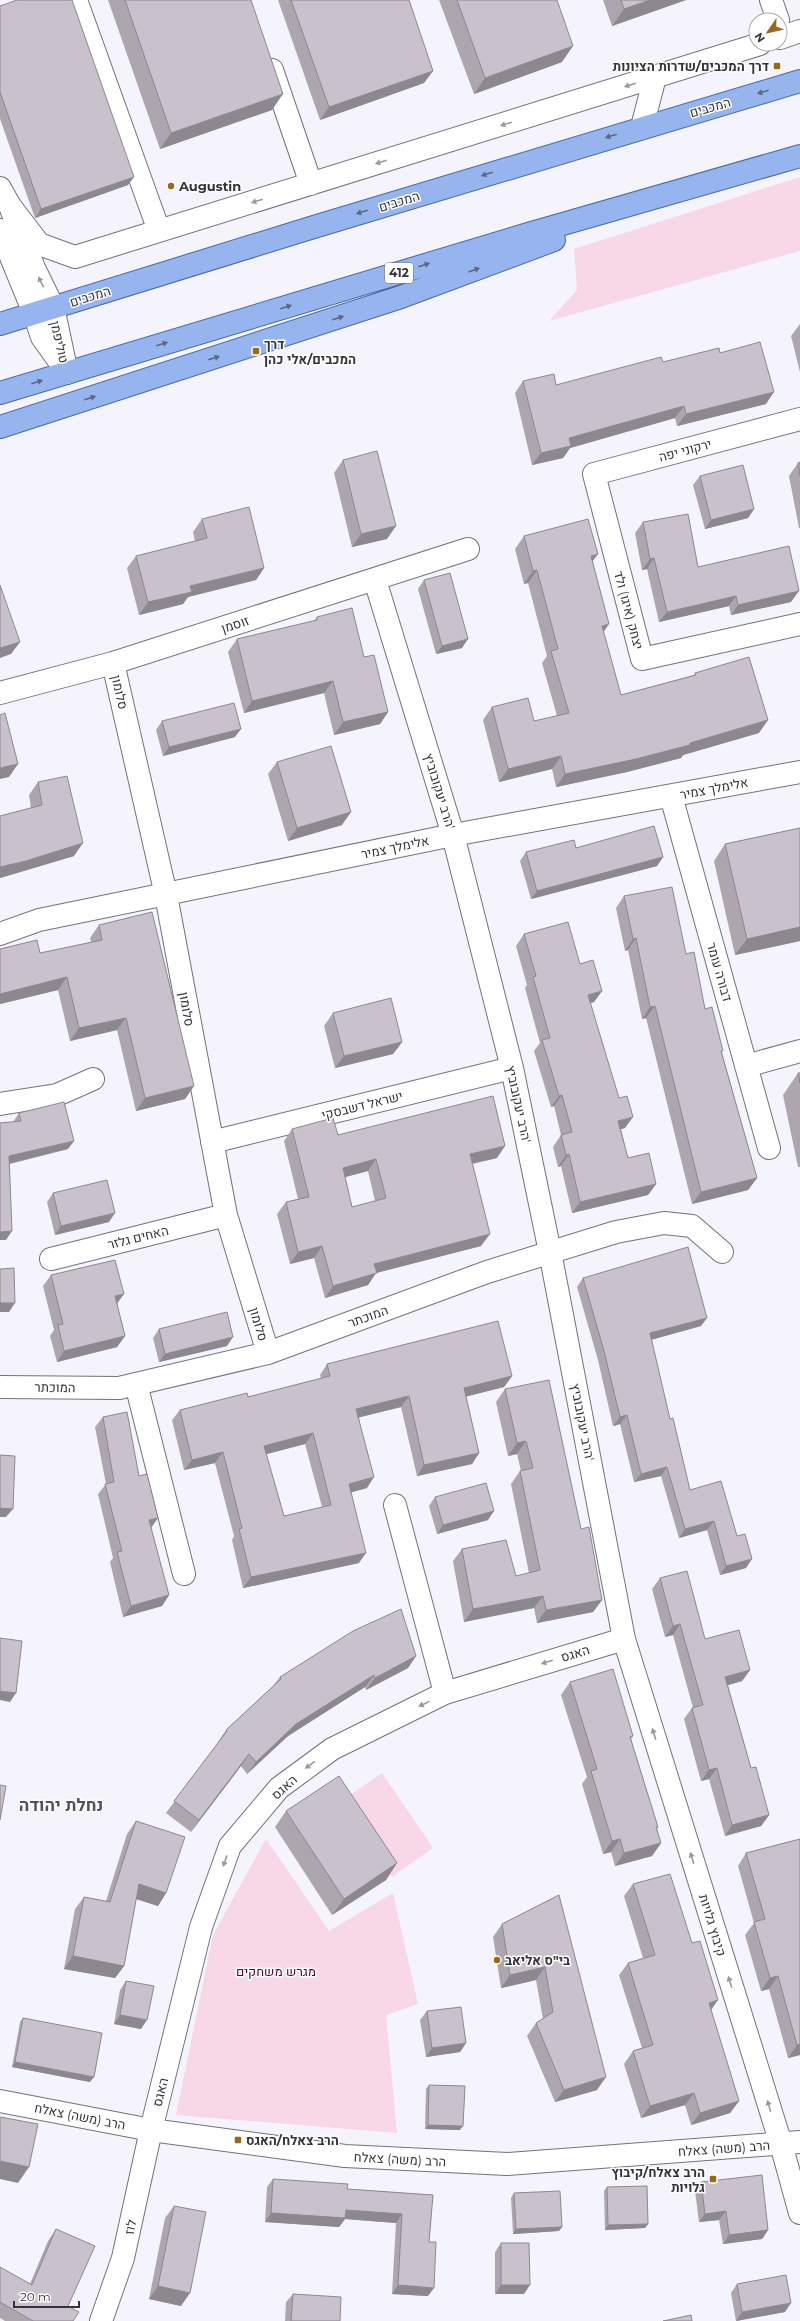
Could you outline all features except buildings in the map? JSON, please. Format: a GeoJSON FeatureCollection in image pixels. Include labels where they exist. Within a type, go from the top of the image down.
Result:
{"type":"FeatureCollection","features":[{"type":"Feature","properties":{"kind":"main road","name":"המכבים"},"geometry":{"type":"LineString","coordinates":[[0,324],[642,127],[800,81]]}},
{"type":"Feature","properties":{"kind":"main road","name":"412"},"geometry":{"type":"LineString","coordinates":[[0,393],[528,234],[800,156]]}},
{"type":"Feature","properties":{"kind":"main road","name":"412"},"geometry":{"type":"LineString","coordinates":[[0,427],[401,297],[724,178]]}},
{"type":"Feature","properties":{"kind":"street"},"geometry":{"type":"LineString","coordinates":[[76,0],[159,231]]}},
{"type":"Feature","properties":{"kind":"street"},"geometry":{"type":"LineString","coordinates":[[771,0],[776,12]]}},
{"type":"Feature","properties":{"kind":"street"},"geometry":{"type":"LineString","coordinates":[[5,197],[39,244],[75,257],[748,48]]}},
{"type":"Feature","properties":{"kind":"street"},"geometry":{"type":"LineString","coordinates":[[265,52],[311,184]]}},
{"type":"Feature","properties":{"kind":"street"},"geometry":{"type":"LineString","coordinates":[[642,127],[655,77]]}},
{"type":"Feature","properties":{"kind":"street","name":"טוליפמן"},"geometry":{"type":"LineString","coordinates":[[5,197],[34,268],[44,310],[67,373]]}},
{"type":"Feature","properties":{"kind":"street","name":"טוליפמן"},"geometry":{"type":"LineString","coordinates":[[0,230],[44,310]]}},
{"type":"Feature","properties":{"kind":"street","name":"ירקוני יפה"},"geometry":{"type":"LineString","coordinates":[[600,498],[594,474],[800,419]]}},
{"type":"Feature","properties":{"kind":"street","name":"יצחק (איגו) ולד"},"geometry":{"type":"LineString","coordinates":[[600,498],[642,658],[800,624]]}},
{"type":"Feature","properties":{"kind":"street","name":"זוסמן"},"geometry":{"type":"LineString","coordinates":[[0,693],[113,663],[468,549]]}},
{"type":"Feature","properties":{"kind":"street","name":"הרב יעקובוביץ'"},"geometry":{"type":"LineString","coordinates":[[375,580],[453,835],[512,1068],[550,1252],[624,1639]]}},
{"type":"Feature","properties":{"kind":"street","name":"סלומון"},"geometry":{"type":"LineString","coordinates":[[113,663],[166,894],[226,1215],[268,1352]]}},
{"type":"Feature","properties":{"kind":"street","name":"אלימלך צמיר"},"geometry":{"type":"LineString","coordinates":[[0,934],[39,920],[453,835],[800,772]]}},
{"type":"Feature","properties":{"kind":"street","name":"דבורה עומר"},"geometry":{"type":"LineString","coordinates":[[670,796],[769,1148]]}},
{"type":"Feature","properties":{"kind":"street","name":"אלימלך צמיר"},"geometry":{"type":"LineString","coordinates":[[0,920],[39,920]]}},
{"type":"Feature","properties":{"kind":"street"},"geometry":{"type":"LineString","coordinates":[[746,1066],[800,1051]]}},
{"type":"Feature","properties":{"kind":"street","name":"ישראל דשבסקי"},"geometry":{"type":"LineString","coordinates":[[212,1142],[512,1068]]}},
{"type":"Feature","properties":{"kind":"street"},"geometry":{"type":"LineString","coordinates":[[0,1104],[57,1094],[93,1079]]}},
{"type":"Feature","properties":{"kind":"street","name":"האחים גלזר"},"geometry":{"type":"LineString","coordinates":[[51,1259],[226,1215]]}},
{"type":"Feature","properties":{"kind":"street","name":"המוכתר"},"geometry":{"type":"LineString","coordinates":[[0,1387],[119,1388],[268,1352],[486,1272],[616,1232],[664,1223],[692,1226],[722,1252]]}},
{"type":"Feature","properties":{"kind":"street"},"geometry":{"type":"LineString","coordinates":[[136,1384],[184,1574]]}},
{"type":"Feature","properties":{"kind":"street"},"geometry":{"type":"LineString","coordinates":[[395,1505],[445,1693]]}},
{"type":"Feature","properties":{"kind":"street","name":"האגס"},"geometry":{"type":"LineString","coordinates":[[151,2130],[201,1927],[230,1846],[279,1788],[332,1749],[445,1693],[624,1639]]}},
{"type":"Feature","properties":{"kind":"street","name":"קיבוץ גלויות"},"geometry":{"type":"LineString","coordinates":[[624,1639],[790,2143],[800,2213]]}},
{"type":"Feature","properties":{"kind":"street","name":"הרב (משה) צאלח"},"geometry":{"type":"LineString","coordinates":[[0,2101],[151,2130],[345,2156],[507,2164],[790,2143]]}},
{"type":"Feature","properties":{"kind":"street","name":"לוז"},"geometry":{"type":"LineString","coordinates":[[101,2321],[123,2258],[151,2130]]}},
{"type":"Feature","properties":{"kind":"green space"},"geometry":{"type":"Polygon","coordinates":[[[800,177],[800,251],[549,321],[577,290],[574,249],[800,177]]]}},
{"type":"Feature","properties":{"kind":"green space"},"geometry":{"type":"Polygon","coordinates":[[[382,1773],[433,1848],[392,1877],[340,1802],[382,1773]]]}},
{"type":"Feature","properties":{"kind":"green space","name":"מגרש משחקים"},"geometry":{"type":"Polygon","coordinates":[[[266,1839],[329,1931],[393,1893],[418,2004],[386,2015],[397,2133],[176,2115],[213,1935],[266,1839]]]}},
{"type":"Feature","properties":{"kind":"place","name":"דרך המכבים/שדרות הציונות"},"geometry":{"type":"Point","coordinates":[777,66]}},
{"type":"Feature","properties":{"kind":"place","name":"Augustin"},"geometry":{"type":"Point","coordinates":[171,186]}},
{"type":"Feature","properties":{"kind":"place","name":"דרך המכבים/אלי כהן"},"geometry":{"type":"Point","coordinates":[256,351]}},
{"type":"Feature","properties":{"kind":"place","name":"בי\"ס אליאב"},"geometry":{"type":"Point","coordinates":[497,1960]}},
{"type":"Feature","properties":{"kind":"place","name":"הרב צאלח/האגס"},"geometry":{"type":"Point","coordinates":[238,2140]}},
{"type":"Feature","properties":{"kind":"place","name":"הרב צאלח/קיבוץ גלויות"},"geometry":{"type":"Point","coordinates":[713,2179]}},
{"type":"Feature","properties":{"kind":"district","name":"נחלת יהודה"},"geometry":{"type":"Point","coordinates":[61,1805]}}]}
